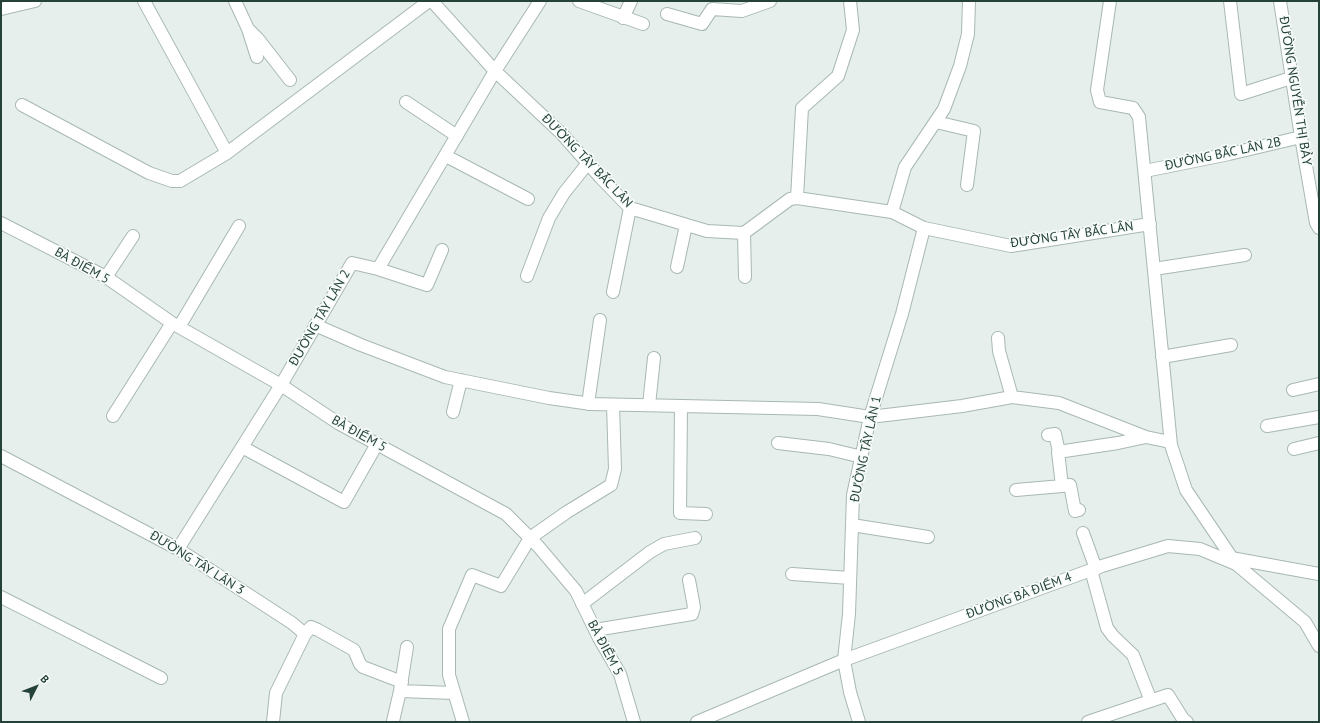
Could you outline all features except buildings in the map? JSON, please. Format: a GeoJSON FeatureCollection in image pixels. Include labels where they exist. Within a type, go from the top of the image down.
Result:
{"type":"FeatureCollection","features":[{"type":"Feature","properties":{"kind":"street"},"geometry":{"type":"LineString","coordinates":[[1,9],[18,3],[35,1]]}},
{"type":"Feature","properties":{"kind":"street"},"geometry":{"type":"LineString","coordinates":[[144,1],[227,153]]}},
{"type":"Feature","properties":{"kind":"street"},"geometry":{"type":"LineString","coordinates":[[235,1],[248,29],[257,57]]}},
{"type":"Feature","properties":{"kind":"street"},"geometry":{"type":"LineString","coordinates":[[22,105],[149,173],[172,181],[186,178],[227,153],[430,1]]}},
{"type":"Feature","properties":{"kind":"street","name":"ĐƯỜNG TÂY BẮC LÂN"},"geometry":{"type":"LineString","coordinates":[[430,1],[495,71],[562,134],[630,208],[707,231],[744,233]]}},
{"type":"Feature","properties":{"kind":"street"},"geometry":{"type":"LineString","coordinates":[[442,250],[427,285],[378,269],[458,136],[495,71],[540,1]]}},
{"type":"Feature","properties":{"kind":"street"},"geometry":{"type":"LineString","coordinates":[[580,1],[623,18],[643,24]]}},
{"type":"Feature","properties":{"kind":"street"},"geometry":{"type":"LineString","coordinates":[[623,18],[631,1]]}},
{"type":"Feature","properties":{"kind":"street"},"geometry":{"type":"LineString","coordinates":[[667,14],[702,24],[712,9],[742,12],[770,1]]}},
{"type":"Feature","properties":{"kind":"street"},"geometry":{"type":"LineString","coordinates":[[745,277],[744,233],[790,198],[797,198],[802,108],[838,76],[852,30],[850,1]]}},
{"type":"Feature","properties":{"kind":"street"},"geometry":{"type":"LineString","coordinates":[[892,212],[906,167],[944,109],[960,66],[968,34],[969,1]]}},
{"type":"Feature","properties":{"kind":"street"},"geometry":{"type":"LineString","coordinates":[[1110,1],[1097,90],[1100,102],[1133,108],[1139,117],[1170,442],[1186,490],[1234,561],[1319,574]]}},
{"type":"Feature","properties":{"kind":"street"},"geometry":{"type":"LineString","coordinates":[[1230,1],[1241,94],[1291,78]]}},
{"type":"Feature","properties":{"kind":"street","name":"ĐƯỜNG NGUYỄN THỊ BẢY"},"geometry":{"type":"LineString","coordinates":[[1280,1],[1301,137],[1316,224],[1319,228]]}},
{"type":"Feature","properties":{"kind":"street"},"geometry":{"type":"LineString","coordinates":[[248,29],[258,39],[290,80]]}},
{"type":"Feature","properties":{"kind":"street"},"geometry":{"type":"LineString","coordinates":[[406,102],[458,136]]}},
{"type":"Feature","properties":{"kind":"street"},"geometry":{"type":"LineString","coordinates":[[936,122],[974,131],[967,185]]}},
{"type":"Feature","properties":{"kind":"street","name":"ĐƯỜNG BẮC LÂN 2B"},"geometry":{"type":"LineString","coordinates":[[1145,171],[1229,154],[1301,137]]}},
{"type":"Feature","properties":{"kind":"street"},"geometry":{"type":"LineString","coordinates":[[446,156],[528,199]]}},
{"type":"Feature","properties":{"kind":"street"},"geometry":{"type":"LineString","coordinates":[[526,276],[549,218],[564,193],[588,163]]}},
{"type":"Feature","properties":{"kind":"street","name":"ĐƯỜNG TÂY BẮC LÂN"},"geometry":{"type":"LineString","coordinates":[[797,198],[892,212],[924,228],[1011,246],[1150,224]]}},
{"type":"Feature","properties":{"kind":"street"},"geometry":{"type":"LineString","coordinates":[[613,292],[630,208]]}},
{"type":"Feature","properties":{"kind":"street","name":"BÀ ĐIỂM 5"},"geometry":{"type":"LineString","coordinates":[[1,223],[106,277],[175,325],[281,385],[338,423],[506,514],[530,538],[576,591],[595,630],[620,674],[634,722]]}},
{"type":"Feature","properties":{"kind":"street"},"geometry":{"type":"LineString","coordinates":[[677,267],[686,225]]}},
{"type":"Feature","properties":{"kind":"street"},"geometry":{"type":"LineString","coordinates":[[113,416],[175,325],[239,226]]}},
{"type":"Feature","properties":{"kind":"street","name":"ĐƯỜNG TÂY LÂN 1"},"geometry":{"type":"LineString","coordinates":[[859,722],[850,692],[844,660],[850,578],[853,495],[870,417],[902,314],[924,228]]}},
{"type":"Feature","properties":{"kind":"street"},"geometry":{"type":"LineString","coordinates":[[106,277],[133,236]]}},
{"type":"Feature","properties":{"kind":"street"},"geometry":{"type":"LineString","coordinates":[[1154,270],[1244,255]]}},
{"type":"Feature","properties":{"kind":"street","name":"ĐƯỜNG TÂY LÂN 2"},"geometry":{"type":"LineString","coordinates":[[178,549],[281,385],[352,263],[378,269]]}},
{"type":"Feature","properties":{"kind":"street"},"geometry":{"type":"LineString","coordinates":[[588,404],[600,320]]}},
{"type":"Feature","properties":{"kind":"street"},"geometry":{"type":"LineString","coordinates":[[315,325],[361,345],[445,377],[548,398],[588,404],[818,409],[870,417],[962,406],[1012,397],[1059,403],[1146,437],[1170,442]]}},
{"type":"Feature","properties":{"kind":"street"},"geometry":{"type":"LineString","coordinates":[[998,338],[999,351],[1012,397]]}},
{"type":"Feature","properties":{"kind":"street"},"geometry":{"type":"LineString","coordinates":[[1162,357],[1231,345]]}},
{"type":"Feature","properties":{"kind":"street"},"geometry":{"type":"LineString","coordinates":[[650,406],[654,358]]}},
{"type":"Feature","properties":{"kind":"street"},"geometry":{"type":"LineString","coordinates":[[453,412],[461,380]]}},
{"type":"Feature","properties":{"kind":"street"},"geometry":{"type":"LineString","coordinates":[[1293,390],[1319,384]]}},
{"type":"Feature","properties":{"kind":"street"},"geometry":{"type":"LineString","coordinates":[[463,722],[449,675],[449,629],[472,575],[501,586],[530,538],[567,512],[611,485],[615,469],[612,405]]}},
{"type":"Feature","properties":{"kind":"street"},"geometry":{"type":"LineString","coordinates":[[681,406],[680,513],[706,514]]}},
{"type":"Feature","properties":{"kind":"street"},"geometry":{"type":"LineString","coordinates":[[1267,426],[1319,417]]}},
{"type":"Feature","properties":{"kind":"street"},"geometry":{"type":"LineString","coordinates":[[1048,435],[1055,434],[1059,452],[1062,486]]}},
{"type":"Feature","properties":{"kind":"street"},"geometry":{"type":"LineString","coordinates":[[1059,452],[1146,437]]}},
{"type":"Feature","properties":{"kind":"street"},"geometry":{"type":"LineString","coordinates":[[778,443],[829,449],[862,456]]}},
{"type":"Feature","properties":{"kind":"street"},"geometry":{"type":"LineString","coordinates":[[1294,449],[1319,443]]}},
{"type":"Feature","properties":{"kind":"street"},"geometry":{"type":"LineString","coordinates":[[242,447],[344,502],[377,444]]}},
{"type":"Feature","properties":{"kind":"street","name":"ĐƯỜNG TÂY LÂN 3"},"geometry":{"type":"LineString","coordinates":[[1,456],[178,549],[292,623],[305,634]]}},
{"type":"Feature","properties":{"kind":"street"},"geometry":{"type":"LineString","coordinates":[[1016,490],[1070,485],[1074,511],[1079,510]]}},
{"type":"Feature","properties":{"kind":"street"},"geometry":{"type":"LineString","coordinates":[[852,525],[928,537]]}},
{"type":"Feature","properties":{"kind":"street"},"geometry":{"type":"LineString","coordinates":[[1083,533],[1094,569],[1107,628],[1118,641],[1131,652],[1151,701]]}},
{"type":"Feature","properties":{"kind":"street"},"geometry":{"type":"LineString","coordinates":[[582,604],[650,552],[664,544],[695,538]]}},
{"type":"Feature","properties":{"kind":"street","name":"ĐƯỜNG BÀ ĐIỂM 4"},"geometry":{"type":"LineString","coordinates":[[702,721],[844,660],[1094,569],[1168,546],[1200,549],[1234,561],[1305,622],[1319,646]]}},
{"type":"Feature","properties":{"kind":"street"},"geometry":{"type":"LineString","coordinates":[[792,574],[850,578]]}},
{"type":"Feature","properties":{"kind":"street"},"geometry":{"type":"LineString","coordinates":[[595,630],[692,614],[694,607],[689,580]]}},
{"type":"Feature","properties":{"kind":"street"},"geometry":{"type":"LineString","coordinates":[[1,597],[161,678]]}},
{"type":"Feature","properties":{"kind":"street"},"geometry":{"type":"LineString","coordinates":[[273,722],[276,693],[305,634],[311,627],[354,650],[360,664],[401,686],[454,693]]}},
{"type":"Feature","properties":{"kind":"street"},"geometry":{"type":"LineString","coordinates":[[393,722],[401,686],[407,647]]}},
{"type":"Feature","properties":{"kind":"street"},"geometry":{"type":"LineString","coordinates":[[1088,722],[1168,696],[1183,719],[1187,722]]}}]}
